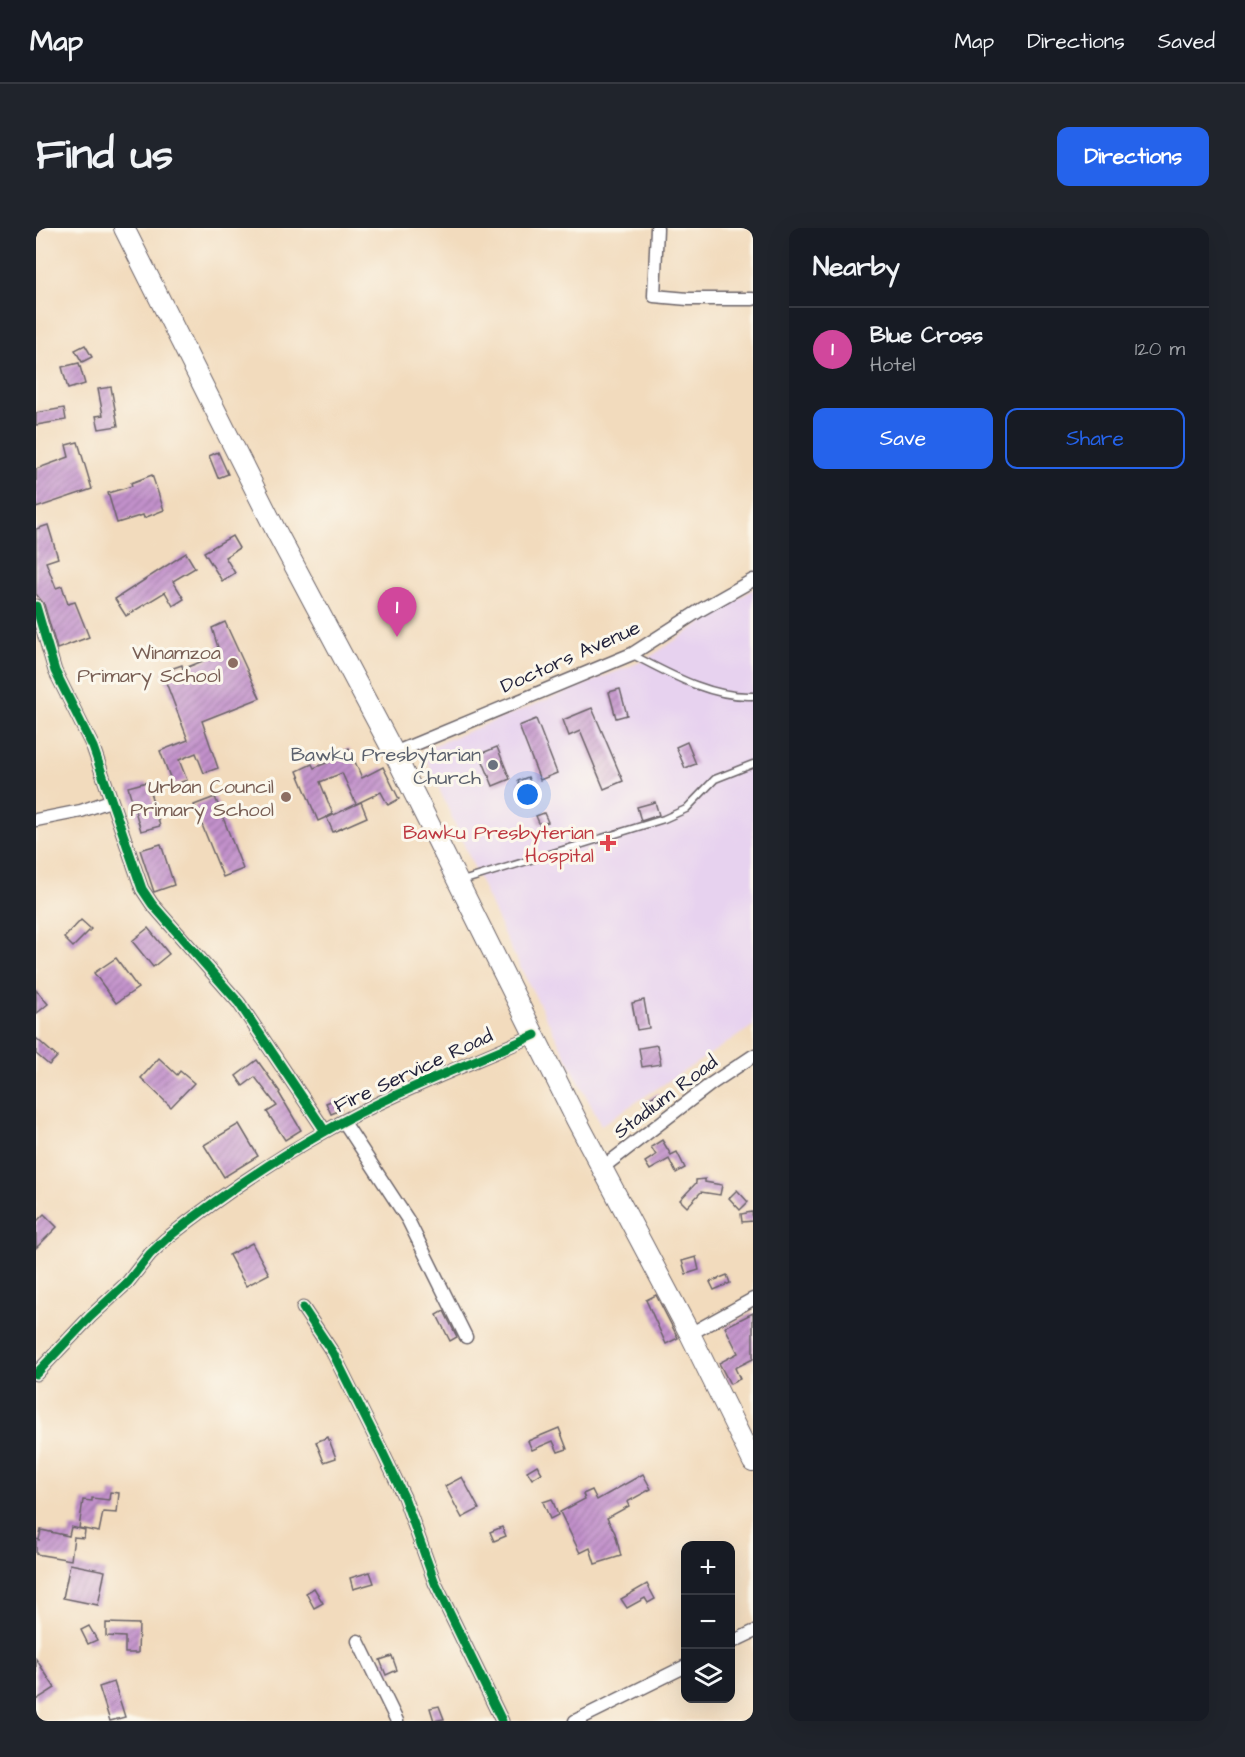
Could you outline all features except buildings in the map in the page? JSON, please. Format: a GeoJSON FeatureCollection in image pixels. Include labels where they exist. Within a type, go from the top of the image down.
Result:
{"type":"FeatureCollection","features":[{"type":"Feature","properties":{"kind":"highway"},"geometry":{"type":"LineString","coordinates":[[124,228],[276,531],[394,753],[602,1168],[690,1334],[753,1462]]}},
{"type":"Feature","properties":{"kind":"street"},"geometry":{"type":"LineString","coordinates":[[657,228],[654,296],[688,299],[753,299]]}},
{"type":"Feature","properties":{"kind":"street","name":"Doctors Avenue"},"geometry":{"type":"LineString","coordinates":[[394,753],[632,654],[702,609],[753,580]]}},
{"type":"Feature","properties":{"kind":"street"},"geometry":{"type":"LineString","coordinates":[[36,606],[55,671],[90,740],[142,889],[238,1003],[326,1131]]}},
{"type":"Feature","properties":{"kind":"street"},"geometry":{"type":"LineString","coordinates":[[36,820],[81,811],[110,801]]}},
{"type":"Feature","properties":{"kind":"street","name":"Fire Service Road"},"geometry":{"type":"LineString","coordinates":[[36,1374],[90,1317],[128,1282],[150,1254],[166,1239],[276,1161],[326,1131],[391,1098],[535,1035]]}},
{"type":"Feature","properties":{"kind":"street","name":"Stadium Road"},"geometry":{"type":"LineString","coordinates":[[602,1168],[702,1090],[753,1056]]}},
{"type":"Feature","properties":{"kind":"street"},"geometry":{"type":"LineString","coordinates":[[344,1122],[408,1221],[466,1337]]}},
{"type":"Feature","properties":{"kind":"street"},"geometry":{"type":"LineString","coordinates":[[690,1334],[753,1299]]}},
{"type":"Feature","properties":{"kind":"street"},"geometry":{"type":"LineString","coordinates":[[303,1308],[333,1353],[383,1453],[404,1497],[435,1583],[502,1721]]}},
{"type":"Feature","properties":{"kind":"street"},"geometry":{"type":"LineString","coordinates":[[735,1641],[753,1632]]}},
{"type":"Feature","properties":{"kind":"street"},"geometry":{"type":"LineString","coordinates":[[358,1641],[397,1721]]}},
{"type":"Feature","properties":{"kind":"street"},"geometry":{"type":"LineString","coordinates":[[575,1721],[681,1668]]}},
{"type":"Feature","properties":{"kind":"lane"},"geometry":{"type":"LineString","coordinates":[[632,654],[678,679],[744,697],[753,696]]}},
{"type":"Feature","properties":{"kind":"lane"},"geometry":{"type":"LineString","coordinates":[[459,882],[664,819],[686,809],[715,779],[753,765]]}},
{"type":"Feature","properties":{"kind":"shaded area","name":"Bawku Presbyterian Hospital"},"geometry":{"type":"Polygon","coordinates":[[[753,589],[753,1026],[601,1125],[505,937],[422,750],[645,660],[753,589]]]}},
{"type":"Feature","properties":{"kind":"cycle path"},"geometry":{"type":"LineString","coordinates":[[36,606],[55,671],[93,747],[142,889],[152,904],[239,1003],[325,1131]]}},
{"type":"Feature","properties":{"kind":"cycle path"},"geometry":{"type":"LineString","coordinates":[[36,1374],[90,1317],[128,1282],[150,1254],[166,1239],[243,1182],[349,1118],[428,1080],[535,1035]]}},
{"type":"Feature","properties":{"kind":"cycle path"},"geometry":{"type":"LineString","coordinates":[[303,1308],[333,1353],[383,1453],[404,1497],[435,1583],[502,1721]]}},
{"type":"Feature","properties":{"kind":"place","name":"Blue Cross"},"geometry":{"type":"Point","coordinates":[397,637]}},
{"type":"Feature","properties":{"kind":"place","name":"Winamzoa Primary School"},"geometry":{"type":"Point","coordinates":[233,663]}},
{"type":"Feature","properties":{"kind":"place","name":"Bawku Presbytarian Church"},"geometry":{"type":"Point","coordinates":[493,765]}},
{"type":"Feature","properties":{"kind":"place","name":"Urban Council Primary School"},"geometry":{"type":"Point","coordinates":[286,797]}},
{"type":"Feature","properties":{"kind":"place","name":"Bawku Presbyterian Hospital"},"geometry":{"type":"Point","coordinates":[608,843]}}]}
